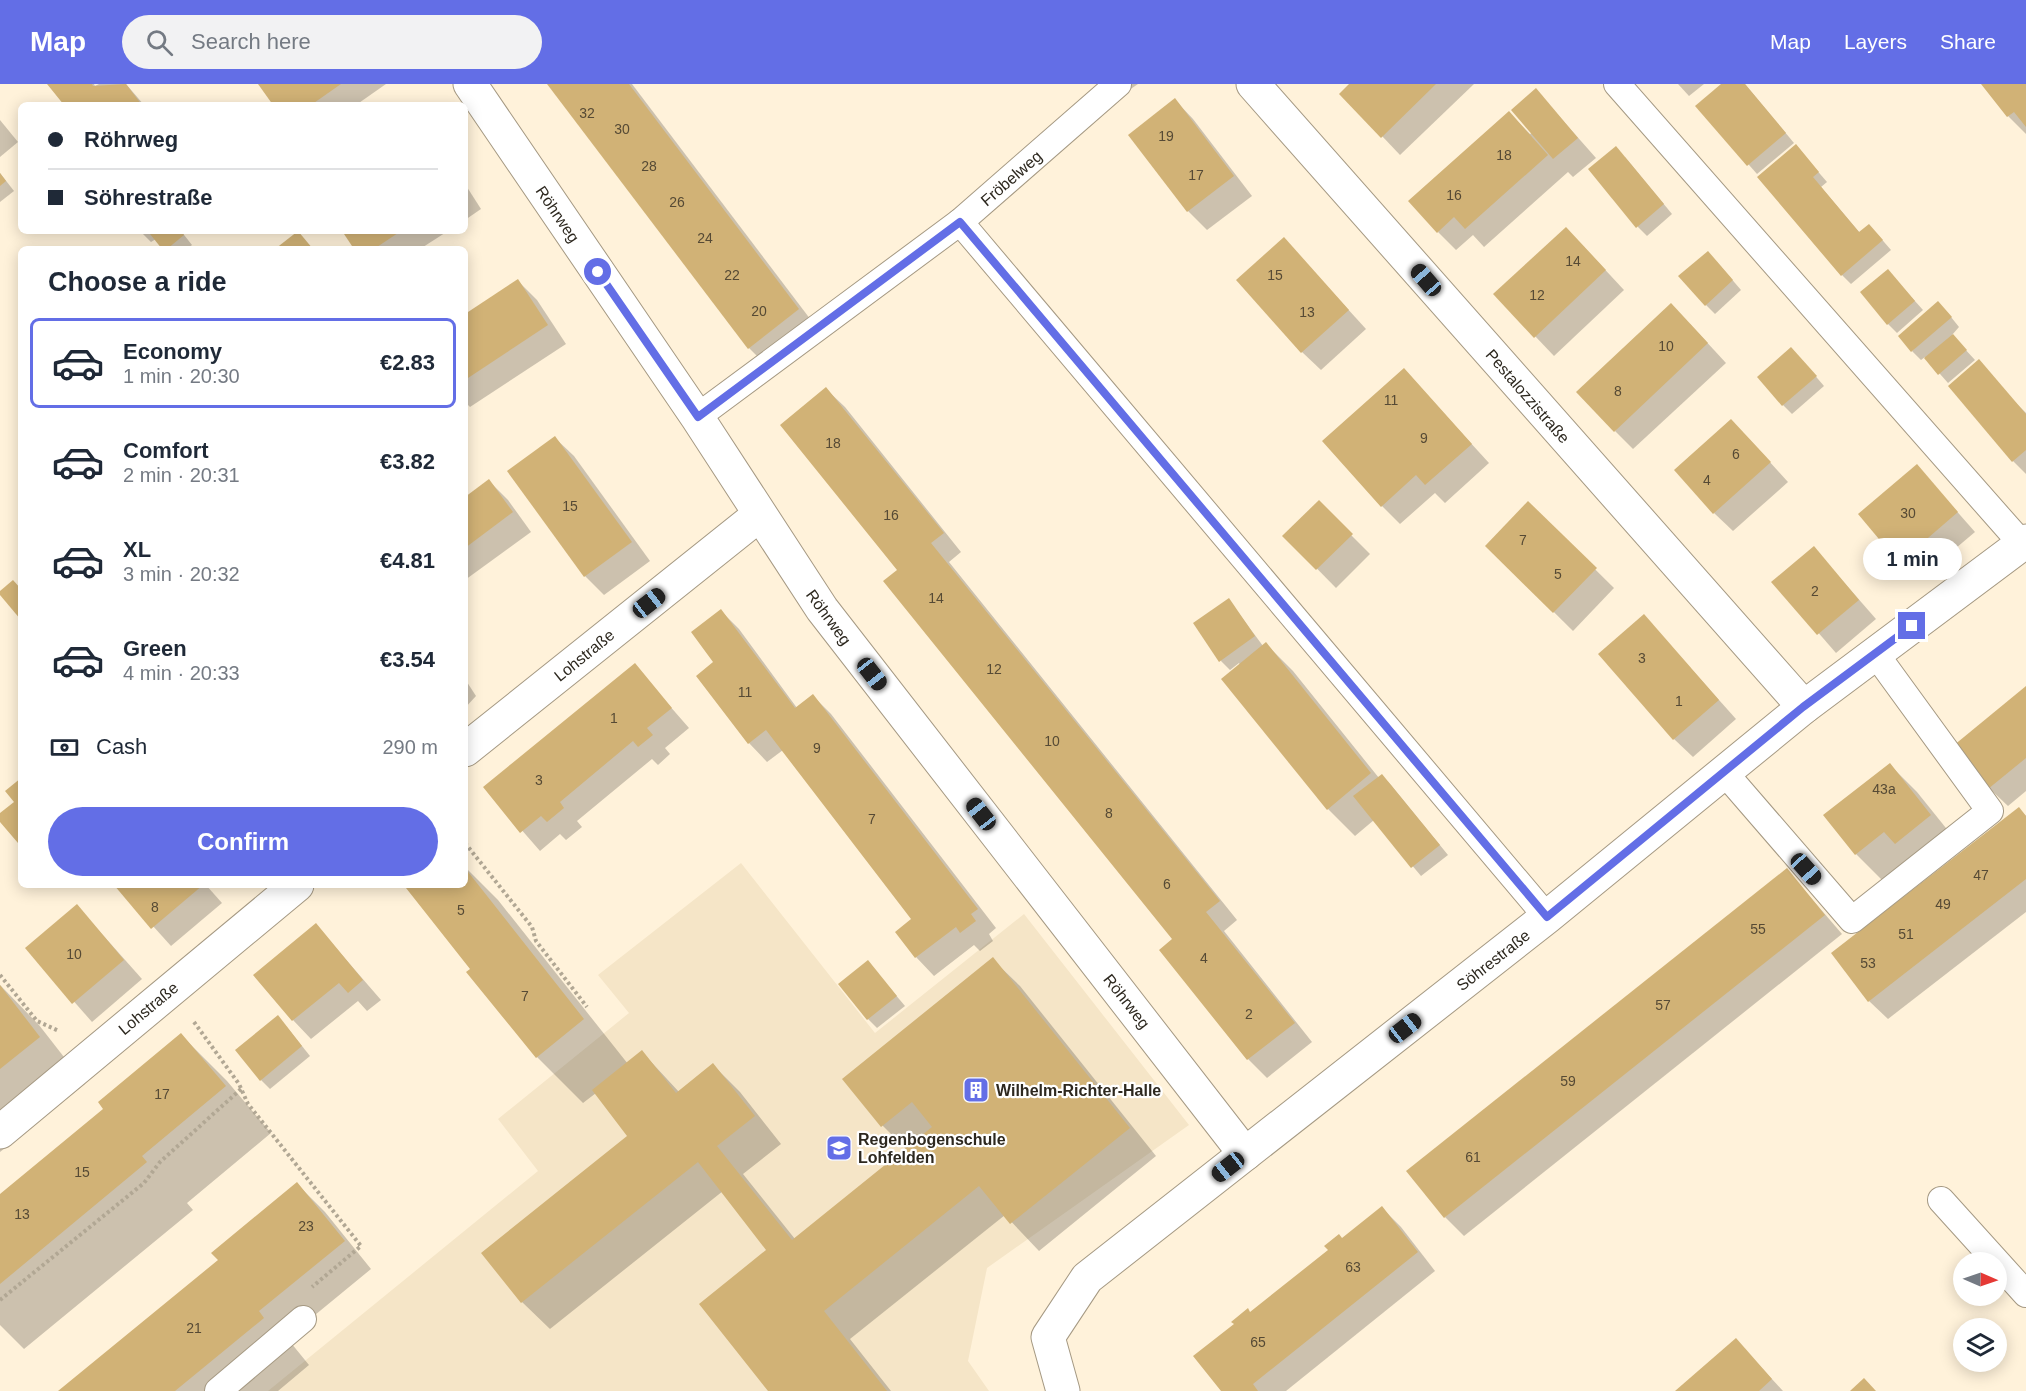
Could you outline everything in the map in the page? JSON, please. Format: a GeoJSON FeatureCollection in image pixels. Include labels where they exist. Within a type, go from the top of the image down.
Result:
{"type":"FeatureCollection","features":[{"type":"Feature","properties":{"kind":"street","name":"Röhrweg"},"geometry":{"type":"LineString","coordinates":[[470,84],[698,417],[759,515],[822,609],[1245,1154]]}},
{"type":"Feature","properties":{"kind":"street","name":"Pestalozzistraße"},"geometry":{"type":"LineString","coordinates":[[1253,84],[1803,707]]}},
{"type":"Feature","properties":{"kind":"street","name":"Lohstraße"},"geometry":{"type":"LineString","coordinates":[[468,748],[759,515]]}},
{"type":"Feature","properties":{"kind":"street","name":"Söhrestraße"},"geometry":{"type":"LineString","coordinates":[[1064,1391],[1048,1337],[1087,1278],[1547,917],[1803,707],[2024,542]]}},
{"type":"Feature","properties":{"kind":"street","name":"Lohstraße"},"geometry":{"type":"LineString","coordinates":[[0,1131],[293,888]]}},
{"type":"Feature","properties":{"kind":"lane","name":"Fröbelweg"},"geometry":{"type":"LineString","coordinates":[[698,417],[960,222],[1118,84]]}},
{"type":"Feature","properties":{"kind":"lane"},"geometry":{"type":"LineString","coordinates":[[1617,84],[2024,542]]}},
{"type":"Feature","properties":{"kind":"lane"},"geometry":{"type":"LineString","coordinates":[[960,222],[1547,917]]}},
{"type":"Feature","properties":{"kind":"lane"},"geometry":{"type":"LineString","coordinates":[[1724,772],[1852,920],[1990,811],[1875,653]]}},
{"type":"Feature","properties":{"kind":"lane"},"geometry":{"type":"LineString","coordinates":[[1941,1200],[2026,1294]]}},
{"type":"Feature","properties":{"kind":"lane"},"geometry":{"type":"LineString","coordinates":[[218,1391],[303,1319]]}},
{"type":"Feature","properties":{"kind":"path"},"geometry":{"type":"LineString","coordinates":[[468,847],[532,927],[536,941],[587,1007]]}},
{"type":"Feature","properties":{"kind":"path"},"geometry":{"type":"LineString","coordinates":[[0,975],[37,1021],[59,1032],[83,1063]]}},
{"type":"Feature","properties":{"kind":"path"},"geometry":{"type":"LineString","coordinates":[[169,991],[241,1089],[248,1104],[361,1246],[309,1289],[303,1319]]}},
{"type":"Feature","properties":{"kind":"path"},"geometry":{"type":"LineString","coordinates":[[0,1300],[144,1183],[160,1161],[241,1089]]}},
{"type":"Feature","properties":{"kind":"shaded area","name":"Regenbogenschule Lohfelden"},"geometry":{"type":"Polygon","coordinates":[[[741,863],[875,1033],[1024,914],[1189,1125],[987,1268],[968,1361],[989,1391],[268,1391],[538,1171],[498,1119],[629,1013],[598,975],[741,863]]]}},
{"type":"Feature","properties":{"kind":"building"},"geometry":{"type":"Polygon","coordinates":[[[47,84],[92,84],[93,86],[126,84],[140,102],[62,102],[47,84]]]}},
{"type":"Feature","properties":{"kind":"building"},"geometry":{"type":"Polygon","coordinates":[[[258,84],[341,84],[315,102],[271,102],[258,84]]]}},
{"type":"Feature","properties":{"kind":"building"},"geometry":{"type":"Polygon","coordinates":[[[547,84],[629,84],[799,309],[748,349],[547,84]]]}},
{"type":"Feature","properties":{"kind":"building"},"geometry":{"type":"Polygon","coordinates":[[[1349,84],[1436,84],[1381,138],[1339,94],[1349,84]]]}},
{"type":"Feature","properties":{"kind":"building"},"geometry":{"type":"Polygon","coordinates":[[[1721,84],[1745,84],[1786,133],[1747,166],[1695,106],[1721,84]]]}},
{"type":"Feature","properties":{"kind":"building"},"geometry":{"type":"Polygon","coordinates":[[[1981,84],[2026,84],[2026,127],[2014,112],[2007,117],[1981,84]]]}},
{"type":"Feature","properties":{"kind":"building"},"geometry":{"type":"Polygon","coordinates":[[[1536,88],[1578,138],[1553,159],[1511,110],[1536,88]]]}},
{"type":"Feature","properties":{"kind":"building"},"geometry":{"type":"Polygon","coordinates":[[[1175,98],[1234,176],[1187,212],[1128,135],[1175,98]]]}},
{"type":"Feature","properties":{"kind":"building"},"geometry":{"type":"Polygon","coordinates":[[[1509,111],[1548,155],[1465,229],[1454,217],[1437,233],[1408,201],[1509,111]]]}},
{"type":"Feature","properties":{"kind":"building"},"geometry":{"type":"Polygon","coordinates":[[[1796,144],[1819,172],[1813,177],[1859,232],[1869,224],[1883,240],[1841,276],[1757,177],[1796,144]]]}},
{"type":"Feature","properties":{"kind":"building"},"geometry":{"type":"Polygon","coordinates":[[[1616,146],[1664,204],[1636,228],[1588,169],[1616,146]]]}},
{"type":"Feature","properties":{"kind":"building"},"geometry":{"type":"Polygon","coordinates":[[[0,173],[6,181],[0,186],[0,173]]]}},
{"type":"Feature","properties":{"kind":"building"},"geometry":{"type":"Polygon","coordinates":[[[1566,227],[1606,270],[1534,338],[1493,294],[1566,227]]]}},
{"type":"Feature","properties":{"kind":"building"},"geometry":{"type":"Polygon","coordinates":[[[150,234],[184,235],[171,246],[160,246],[150,234]]]}},
{"type":"Feature","properties":{"kind":"building"},"geometry":{"type":"Polygon","coordinates":[[[294,234],[300,234],[310,246],[279,246],[294,234]]]}},
{"type":"Feature","properties":{"kind":"building"},"geometry":{"type":"Polygon","coordinates":[[[344,234],[396,234],[378,246],[352,246],[344,234]]]}},
{"type":"Feature","properties":{"kind":"building"},"geometry":{"type":"Polygon","coordinates":[[[1284,237],[1349,310],[1301,353],[1236,280],[1284,237]]]}},
{"type":"Feature","properties":{"kind":"building"},"geometry":{"type":"Polygon","coordinates":[[[1708,251],[1733,280],[1705,306],[1678,276],[1708,251]]]}},
{"type":"Feature","properties":{"kind":"building"},"geometry":{"type":"Polygon","coordinates":[[[1888,269],[1915,301],[1887,325],[1860,292],[1888,269]]]}},
{"type":"Feature","properties":{"kind":"building"},"geometry":{"type":"Polygon","coordinates":[[[518,279],[548,325],[468,378],[468,312],[518,279]]]}},
{"type":"Feature","properties":{"kind":"building"},"geometry":{"type":"Polygon","coordinates":[[[1938,301],[1952,317],[1911,352],[1898,336],[1938,301]]]}},
{"type":"Feature","properties":{"kind":"building"},"geometry":{"type":"Polygon","coordinates":[[[1671,303],[1708,343],[1614,432],[1576,392],[1671,303]]]}},
{"type":"Feature","properties":{"kind":"building"},"geometry":{"type":"Polygon","coordinates":[[[1953,334],[1967,350],[1938,375],[1924,358],[1953,334]]]}},
{"type":"Feature","properties":{"kind":"building"},"geometry":{"type":"Polygon","coordinates":[[[1791,347],[1817,376],[1782,406],[1757,377],[1791,347]]]}},
{"type":"Feature","properties":{"kind":"building"},"geometry":{"type":"Polygon","coordinates":[[[1979,359],[2026,414],[2026,450],[2012,462],[1948,386],[1979,359]]]}},
{"type":"Feature","properties":{"kind":"building"},"geometry":{"type":"Polygon","coordinates":[[[1404,368],[1472,444],[1425,485],[1416,475],[1381,507],[1322,441],[1404,368]]]}},
{"type":"Feature","properties":{"kind":"building"},"geometry":{"type":"Polygon","coordinates":[[[826,387],[944,533],[931,543],[1220,901],[1206,912],[1295,1023],[1247,1060],[1159,950],[1172,939],[883,581],[897,570],[780,425],[826,387]]]}},
{"type":"Feature","properties":{"kind":"building"},"geometry":{"type":"Polygon","coordinates":[[[1731,419],[1771,462],[1713,514],[1674,470],[1731,419]]]}},
{"type":"Feature","properties":{"kind":"building"},"geometry":{"type":"Polygon","coordinates":[[[555,436],[632,542],[584,577],[507,471],[555,436]]]}},
{"type":"Feature","properties":{"kind":"building"},"geometry":{"type":"Polygon","coordinates":[[[1917,464],[1958,512],[1899,563],[1858,514],[1917,464]]]}},
{"type":"Feature","properties":{"kind":"building"},"geometry":{"type":"Polygon","coordinates":[[[489,479],[513,512],[468,546],[468,495],[489,479]]]}},
{"type":"Feature","properties":{"kind":"building"},"geometry":{"type":"Polygon","coordinates":[[[1319,500],[1353,534],[1316,570],[1282,536],[1319,500]]]}},
{"type":"Feature","properties":{"kind":"building"},"geometry":{"type":"Polygon","coordinates":[[[1528,501],[1597,568],[1553,613],[1485,546],[1528,501]]]}},
{"type":"Feature","properties":{"kind":"building"},"geometry":{"type":"Polygon","coordinates":[[[1814,546],[1859,600],[1817,635],[1771,582],[1814,546]]]}},
{"type":"Feature","properties":{"kind":"building"},"geometry":{"type":"Polygon","coordinates":[[[13,580],[18,586],[18,616],[0,595],[0,591],[13,580]]]}},
{"type":"Feature","properties":{"kind":"building"},"geometry":{"type":"Polygon","coordinates":[[[1229,598],[1255,636],[1219,662],[1193,623],[1229,598]]]}},
{"type":"Feature","properties":{"kind":"building"},"geometry":{"type":"Polygon","coordinates":[[[721,609],[795,708],[813,694],[978,909],[971,914],[976,921],[960,933],[956,927],[915,958],[895,932],[911,919],[766,730],[748,744],[696,676],[713,662],[691,632],[721,609]]]}},
{"type":"Feature","properties":{"kind":"building"},"geometry":{"type":"Polygon","coordinates":[[[1644,614],[1719,700],[1673,740],[1598,654],[1644,614]]]}},
{"type":"Feature","properties":{"kind":"building"},"geometry":{"type":"Polygon","coordinates":[[[1266,642],[1371,773],[1327,810],[1221,679],[1266,642]]]}},
{"type":"Feature","properties":{"kind":"building"},"geometry":{"type":"Polygon","coordinates":[[[635,663],[672,708],[647,728],[653,735],[638,747],[633,741],[560,802],[564,808],[547,822],[541,816],[520,833],[483,787],[635,663]]]}},
{"type":"Feature","properties":{"kind":"building"},"geometry":{"type":"Polygon","coordinates":[[[2026,686],[2026,758],[1988,789],[1953,746],[2026,686]]]}},
{"type":"Feature","properties":{"kind":"building"},"geometry":{"type":"Polygon","coordinates":[[[1890,763],[1931,815],[1895,844],[1884,832],[1855,855],[1823,815],[1890,763]]]}},
{"type":"Feature","properties":{"kind":"building"},"geometry":{"type":"Polygon","coordinates":[[[1382,774],[1440,845],[1411,868],[1353,796],[1382,774]]]}},
{"type":"Feature","properties":{"kind":"building"},"geometry":{"type":"Polygon","coordinates":[[[18,780],[18,843],[0,822],[0,813],[14,802],[5,791],[18,780]]]}},
{"type":"Feature","properties":{"kind":"building"},"geometry":{"type":"Polygon","coordinates":[[[2019,807],[2026,816],[2026,879],[1868,1002],[1831,953],[2019,807]]]}},
{"type":"Feature","properties":{"kind":"building"},"geometry":{"type":"Polygon","coordinates":[[[1787,868],[1825,915],[1444,1218],[1406,1171],[1787,868]]]}},
{"type":"Feature","properties":{"kind":"building"},"geometry":{"type":"Polygon","coordinates":[[[468,872],[584,1019],[536,1058],[466,972],[470,969],[406,888],[468,888],[468,872]]]}},
{"type":"Feature","properties":{"kind":"building"},"geometry":{"type":"Polygon","coordinates":[[[117,888],[199,888],[151,929],[117,888]]]}},
{"type":"Feature","properties":{"kind":"building"},"geometry":{"type":"Polygon","coordinates":[[[77,904],[124,960],[72,1004],[25,948],[77,904]]]}},
{"type":"Feature","properties":{"kind":"building"},"geometry":{"type":"Polygon","coordinates":[[[316,923],[363,980],[348,993],[339,983],[292,1021],[253,975],[316,923]]]}},
{"type":"Feature","properties":{"kind":"building"},"geometry":{"type":"Polygon","coordinates":[[[993,957],[1130,1128],[1010,1224],[979,1186],[824,1311],[887,1391],[768,1391],[699,1304],[766,1250],[698,1162],[521,1303],[481,1253],[627,1136],[592,1090],[642,1050],[676,1093],[713,1063],[755,1116],[717,1146],[792,1240],[932,1127],[912,1102],[881,1127],[842,1079],[993,957]]]}},
{"type":"Feature","properties":{"kind":"building"},"geometry":{"type":"Polygon","coordinates":[[[868,960],[897,996],[867,1020],[838,984],[868,960]]]}},
{"type":"Feature","properties":{"kind":"building"},"geometry":{"type":"Polygon","coordinates":[[[0,985],[40,1037],[0,1069],[0,985]]]}},
{"type":"Feature","properties":{"kind":"building"},"geometry":{"type":"Polygon","coordinates":[[[278,1015],[302,1046],[260,1081],[235,1050],[278,1015]]]}},
{"type":"Feature","properties":{"kind":"building"},"geometry":{"type":"Polygon","coordinates":[[[181,1033],[226,1086],[142,1156],[147,1162],[0,1284],[0,1194],[103,1109],[98,1102],[181,1033]]]}},
{"type":"Feature","properties":{"kind":"building"},"geometry":{"type":"Polygon","coordinates":[[[297,1182],[345,1241],[259,1311],[264,1318],[175,1391],[58,1391],[218,1260],[211,1253],[297,1182]]]}},
{"type":"Feature","properties":{"kind":"building"},"geometry":{"type":"Polygon","coordinates":[[[1382,1206],[1418,1252],[1253,1384],[1258,1391],[1221,1391],[1193,1356],[1234,1324],[1231,1322],[1248,1308],[1250,1312],[1328,1250],[1324,1246],[1339,1234],[1342,1238],[1382,1206]]]}},
{"type":"Feature","properties":{"kind":"building"},"geometry":{"type":"Polygon","coordinates":[[[1736,1338],[1772,1379],[1759,1391],[1675,1391],[1736,1338]]]}},
{"type":"Feature","properties":{"kind":"building"},"geometry":{"type":"Polygon","coordinates":[[[1864,1378],[1876,1391],[1850,1391],[1864,1378]]]}},
{"type":"Feature","properties":{"kind":"place","name":"Wilhelm-Richter-Halle"},"geometry":{"type":"Point","coordinates":[976,1090]}},
{"type":"Feature","properties":{"kind":"place","name":"Regenbogenschule Lohfelden"},"geometry":{"type":"Point","coordinates":[839,1148]}},
{"type":"Feature","properties":{"kind":"route"},"geometry":{"type":"LineString","coordinates":[[598,272],[665,373],[698,417],[960,222],[1547,917],[1803,707],[1912,626]]}}]}
